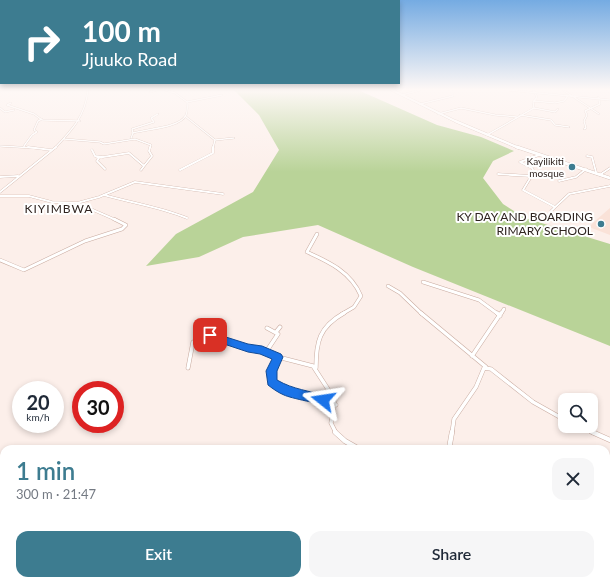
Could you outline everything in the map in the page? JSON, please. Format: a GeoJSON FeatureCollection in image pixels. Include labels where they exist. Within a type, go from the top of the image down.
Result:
{"type":"FeatureCollection","features":[{"type":"Feature","properties":{"kind":"main road"},"geometry":{"type":"LineString","coordinates":[[446,117],[539,155],[587,169],[610,178]]}},
{"type":"Feature","properties":{"kind":"street"},"geometry":{"type":"LineString","coordinates":[[0,192],[64,139],[82,117]]}},
{"type":"Feature","properties":{"kind":"street"},"geometry":{"type":"LineString","coordinates":[[129,139],[133,134],[132,130],[154,122],[151,118],[152,117]]}},
{"type":"Feature","properties":{"kind":"street"},"geometry":{"type":"LineString","coordinates":[[133,134],[170,125],[184,117]]}},
{"type":"Feature","properties":{"kind":"street"},"geometry":{"type":"LineString","coordinates":[[187,117],[194,125],[212,135],[215,140]]}},
{"type":"Feature","properties":{"kind":"street"},"geometry":{"type":"LineString","coordinates":[[487,135],[516,117]]}},
{"type":"Feature","properties":{"kind":"street"},"geometry":{"type":"LineString","coordinates":[[534,117],[551,120],[555,125],[569,127]]}},
{"type":"Feature","properties":{"kind":"street"},"geometry":{"type":"LineString","coordinates":[[584,129],[586,128],[584,121],[586,117]]}},
{"type":"Feature","properties":{"kind":"street"},"geometry":{"type":"LineString","coordinates":[[24,146],[32,134],[37,132],[34,130],[38,121],[42,119],[80,121]]}},
{"type":"Feature","properties":{"kind":"street"},"geometry":{"type":"LineString","coordinates":[[64,139],[100,142],[104,144],[135,138],[142,143],[151,145],[148,150],[152,156],[141,170]]}},
{"type":"Feature","properties":{"kind":"street"},"geometry":{"type":"LineString","coordinates":[[215,140],[234,138]]}},
{"type":"Feature","properties":{"kind":"street"},"geometry":{"type":"LineString","coordinates":[[180,170],[213,152],[213,143],[215,140]]}},
{"type":"Feature","properties":{"kind":"street"},"geometry":{"type":"LineString","coordinates":[[0,146],[24,146],[51,150]]}},
{"type":"Feature","properties":{"kind":"street"},"geometry":{"type":"LineString","coordinates":[[92,150],[95,156],[99,158],[97,161],[98,164],[105,169]]}},
{"type":"Feature","properties":{"kind":"street"},"geometry":{"type":"LineString","coordinates":[[95,156],[103,157],[129,153],[144,166]]}},
{"type":"Feature","properties":{"kind":"street"},"geometry":{"type":"LineString","coordinates":[[539,155],[520,162],[533,169],[534,173],[530,176],[523,190],[555,207]]}},
{"type":"Feature","properties":{"kind":"street"},"geometry":{"type":"LineString","coordinates":[[587,156],[592,157],[596,172]]}},
{"type":"Feature","properties":{"kind":"street"},"geometry":{"type":"LineString","coordinates":[[601,174],[610,168]]}},
{"type":"Feature","properties":{"kind":"street"},"geometry":{"type":"LineString","coordinates":[[559,181],[576,177],[587,169]]}},
{"type":"Feature","properties":{"kind":"street"},"geometry":{"type":"LineString","coordinates":[[498,174],[530,176]]}},
{"type":"Feature","properties":{"kind":"street"},"geometry":{"type":"LineString","coordinates":[[0,177],[19,176]]}},
{"type":"Feature","properties":{"kind":"street"},"geometry":{"type":"LineString","coordinates":[[0,196],[29,196],[52,202],[77,202],[104,195],[135,182],[191,191],[223,194]]}},
{"type":"Feature","properties":{"kind":"street"},"geometry":{"type":"LineString","coordinates":[[551,211],[569,194],[610,186]]}},
{"type":"Feature","properties":{"kind":"street"},"geometry":{"type":"LineString","coordinates":[[104,195],[136,204],[166,208],[187,218]]}},
{"type":"Feature","properties":{"kind":"street"},"geometry":{"type":"LineString","coordinates":[[0,260],[24,270],[77,245],[122,229],[126,225],[77,202]]}},
{"type":"Feature","properties":{"kind":"street"},"geometry":{"type":"LineString","coordinates":[[318,234],[311,242],[306,252],[336,265],[358,289],[361,296],[354,306],[336,317],[318,338],[316,347],[316,368],[335,400],[336,405],[331,420],[332,426],[337,434],[353,445]]}},
{"type":"Feature","properties":{"kind":"street"},"geometry":{"type":"LineString","coordinates":[[424,282],[479,300],[492,308],[500,316]]}},
{"type":"Feature","properties":{"kind":"street"},"geometry":{"type":"LineString","coordinates":[[388,286],[400,293],[425,318],[486,367],[491,369],[533,402],[558,416]]}},
{"type":"Feature","properties":{"kind":"street"},"geometry":{"type":"LineString","coordinates":[[472,356],[504,309]]}},
{"type":"Feature","properties":{"kind":"street"},"geometry":{"type":"LineString","coordinates":[[266,352],[278,334],[276,332],[280,327]]}},
{"type":"Feature","properties":{"kind":"street"},"geometry":{"type":"LineString","coordinates":[[267,328],[276,332]]}},
{"type":"Feature","properties":{"kind":"street"},"geometry":{"type":"LineString","coordinates":[[188,368],[193,342],[210,335],[278,357],[308,364],[316,368]]}},
{"type":"Feature","properties":{"kind":"street"},"geometry":{"type":"LineString","coordinates":[[278,357],[272,371],[272,382],[289,392],[311,396],[336,405]]}},
{"type":"Feature","properties":{"kind":"street"},"geometry":{"type":"LineString","coordinates":[[450,445],[454,419],[476,387],[482,369],[486,367]]}},
{"type":"Feature","properties":{"kind":"street"},"geometry":{"type":"LineString","coordinates":[[594,433],[610,440]]}},
{"type":"Feature","properties":{"kind":"shaded area","name":"KY DAY AND BOARDING RIMARY SCHOOL"},"geometry":{"type":"Polygon","coordinates":[[[610,208],[610,235],[589,227],[595,221],[610,208]]]}},
{"type":"Feature","properties":{"kind":"green space"},"geometry":{"type":"Polygon","coordinates":[[[260,117],[420,117],[437,125],[481,137],[514,151],[493,161],[483,178],[503,204],[525,218],[610,244],[610,346],[413,267],[318,225],[243,237],[199,257],[146,266],[176,234],[253,192],[279,150],[260,117]]]}},
{"type":"Feature","properties":{"kind":"place","name":"Kayilikiti mosque"},"geometry":{"type":"Point","coordinates":[572,167]}},
{"type":"Feature","properties":{"kind":"place","name":"KY DAY AND BOARDING RIMARY SCHOOL"},"geometry":{"type":"Point","coordinates":[601,224]}},
{"type":"Feature","properties":{"kind":"district","name":"KIYIMBWA"},"geometry":{"type":"Point","coordinates":[59,209]}},
{"type":"Feature","properties":{"kind":"route"},"geometry":{"type":"LineString","coordinates":[[210,335],[248,348],[262,350],[278,357],[275,361],[271,374],[272,382],[289,392],[323,400]]}}]}
